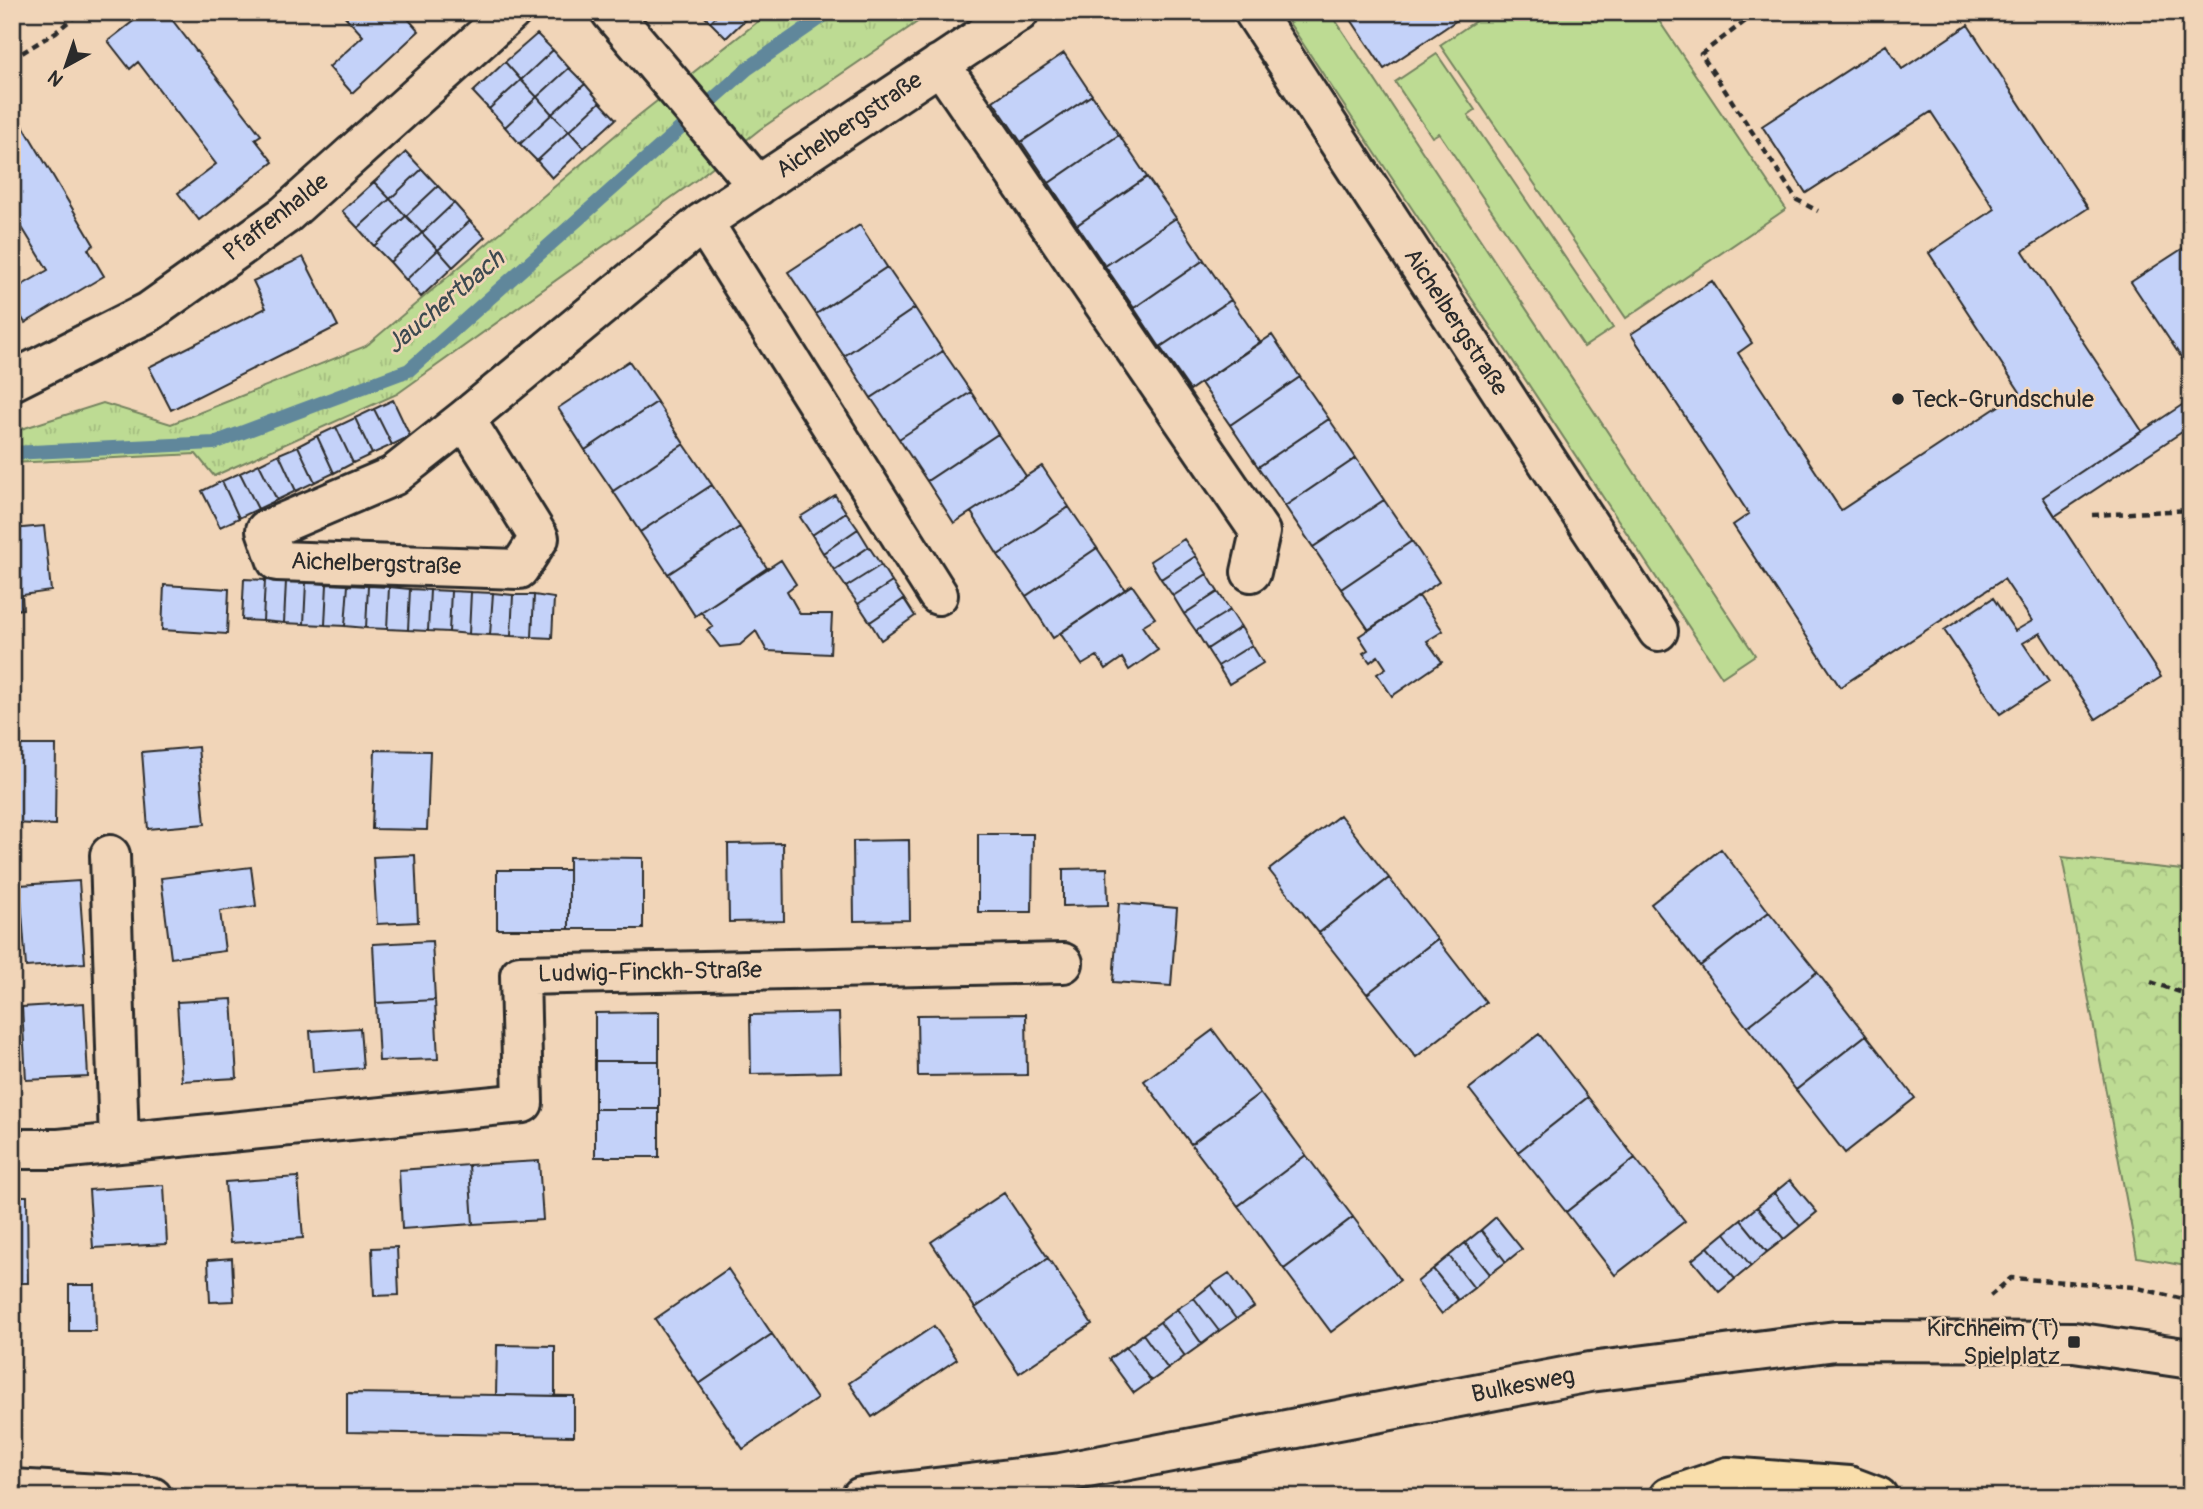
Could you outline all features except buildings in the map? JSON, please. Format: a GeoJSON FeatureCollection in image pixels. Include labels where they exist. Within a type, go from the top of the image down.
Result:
{"type":"FeatureCollection","features":[{"type":"Feature","properties":{"kind":"main road"},"geometry":{"type":"LineString","coordinates":[[1669,1497],[1728,1477],[1849,1486],[1878,1497]]}},
{"type":"Feature","properties":{"kind":"street","name":"Pfaffenhalde"},"geometry":{"type":"LineString","coordinates":[[12,381],[149,312],[285,215],[511,12]]}},
{"type":"Feature","properties":{"kind":"street","name":"Aichelbergstraße"},"geometry":{"type":"LineString","coordinates":[[611,12],[750,175]]}},
{"type":"Feature","properties":{"kind":"street","name":"Aichelbergstraße"},"geometry":{"type":"LineString","coordinates":[[465,419],[539,538],[519,569],[277,561],[266,530],[393,476],[703,222],[750,175],[940,64],[1019,12]]}},
{"type":"Feature","properties":{"kind":"street","name":"Aichelbergstraße"},"geometry":{"type":"LineString","coordinates":[[1254,12],[1658,631]]}},
{"type":"Feature","properties":{"kind":"street","name":"Aichelbergstraße"},"geometry":{"type":"LineString","coordinates":[[940,64],[1260,532],[1251,572]]}},
{"type":"Feature","properties":{"kind":"street"},"geometry":{"type":"LineString","coordinates":[[703,222],[937,595]]}},
{"type":"Feature","properties":{"kind":"street"},"geometry":{"type":"LineString","coordinates":[[110,855],[119,1143]]}},
{"type":"Feature","properties":{"kind":"street","name":"Ludwig-Finckh-Straße"},"geometry":{"type":"LineString","coordinates":[[12,1149],[59,1149],[523,1103],[520,975],[1063,963]]}},
{"type":"Feature","properties":{"kind":"street","name":"Bulkesweg"},"geometry":{"type":"LineString","coordinates":[[861,1497],[1061,1473],[1590,1372],[1836,1341],[2074,1342],[2191,1359]]}},
{"type":"Feature","properties":{"kind":"street"},"geometry":{"type":"LineString","coordinates":[[12,1489],[152,1497]]}},
{"type":"Feature","properties":{"kind":"path"},"geometry":{"type":"LineString","coordinates":[[12,59],[56,32],[80,12]]}},
{"type":"Feature","properties":{"kind":"path"},"geometry":{"type":"LineString","coordinates":[[1742,12],[1748,20]]}},
{"type":"Feature","properties":{"kind":"path"},"geometry":{"type":"LineString","coordinates":[[1760,12],[1701,54],[1797,200],[1818,211]]}},
{"type":"Feature","properties":{"kind":"path"},"geometry":{"type":"LineString","coordinates":[[2092,515],[2191,510]]}},
{"type":"Feature","properties":{"kind":"path"},"geometry":{"type":"LineString","coordinates":[[2151,982],[2191,996]]}},
{"type":"Feature","properties":{"kind":"path"},"geometry":{"type":"LineString","coordinates":[[2188,1200],[2191,1191]]}},
{"type":"Feature","properties":{"kind":"green space"},"geometry":{"type":"Polygon","coordinates":[[[770,12],[932,12],[759,130],[696,180],[397,394],[214,476],[196,454],[12,463],[12,432],[103,403],[171,424],[366,346],[638,116],[770,12]]]}},
{"type":"Feature","properties":{"kind":"green space"},"geometry":{"type":"Polygon","coordinates":[[[1282,12],[1330,12],[1755,655],[1722,677],[1282,12]]]}},
{"type":"Feature","properties":{"kind":"green space"},"geometry":{"type":"Polygon","coordinates":[[[1489,12],[1653,12],[1786,209],[1626,318],[1440,45],[1489,12]]]}},
{"type":"Feature","properties":{"kind":"green space"},"geometry":{"type":"Polygon","coordinates":[[[1437,54],[1475,110],[1468,115],[1613,328],[1584,347],[1439,133],[1432,137],[1395,82],[1437,54]]]}},
{"type":"Feature","properties":{"kind":"green space"},"geometry":{"type":"Polygon","coordinates":[[[2062,857],[2191,871],[2191,1267],[2137,1257],[2062,857]]]}},
{"type":"Feature","properties":{"kind":"waterway","name":"Jauchertbach"},"geometry":{"type":"LineString","coordinates":[[12,453],[214,443],[409,370],[747,69],[829,12]]}},
{"type":"Feature","properties":{"kind":"place","name":"Teck-Grundschule"},"geometry":{"type":"Point","coordinates":[1898,399]}},
{"type":"Feature","properties":{"kind":"place","name":"Kirchheim (T) Spielplatz"},"geometry":{"type":"Point","coordinates":[2074,1342]}}]}
